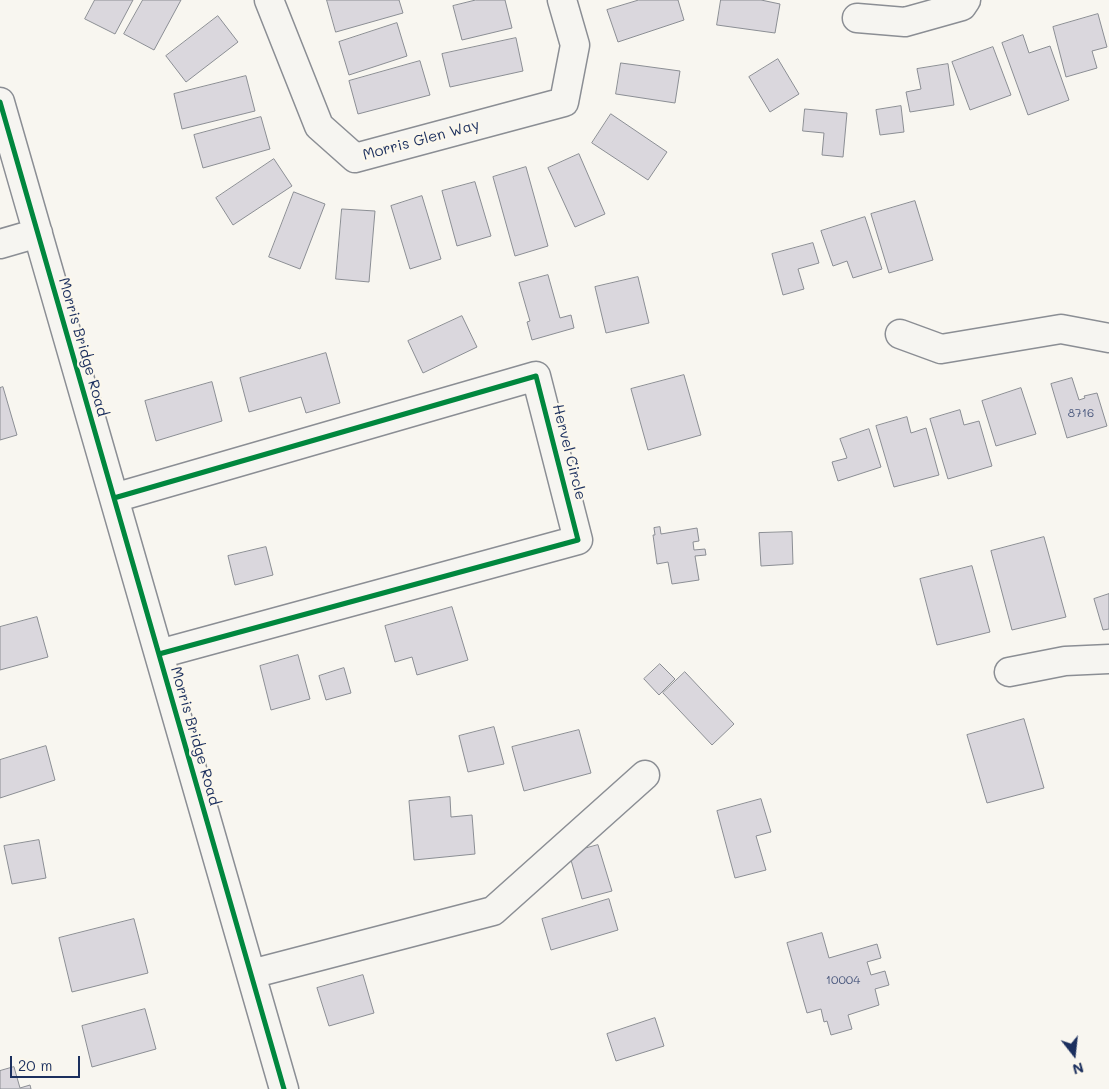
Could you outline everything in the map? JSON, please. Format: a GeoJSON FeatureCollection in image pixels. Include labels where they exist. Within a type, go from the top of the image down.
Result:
{"type":"FeatureCollection","features":[{"type":"Feature","properties":{"kind":"street","name":"Morris Glen Way"},"geometry":{"type":"LineString","coordinates":[[269,0],[278,28],[319,126],[355,158],[564,102],[575,45],[562,0]]}},
{"type":"Feature","properties":{"kind":"street"},"geometry":{"type":"LineString","coordinates":[[857,18],[906,22],[962,6],[966,0]]}},
{"type":"Feature","properties":{"kind":"street","name":"Morris Bridge Road"},"geometry":{"type":"LineString","coordinates":[[0,102],[284,1089]]}},
{"type":"Feature","properties":{"kind":"street"},"geometry":{"type":"LineString","coordinates":[[0,244],[38,233]]}},
{"type":"Feature","properties":{"kind":"street"},"geometry":{"type":"LineString","coordinates":[[900,334],[941,349],[1061,329],[1109,338]]}},
{"type":"Feature","properties":{"kind":"street","name":"Hervel Circle"},"geometry":{"type":"LineString","coordinates":[[114,498],[536,376],[578,540],[159,654]]}},
{"type":"Feature","properties":{"kind":"street"},"geometry":{"type":"LineString","coordinates":[[1009,672],[1065,661],[1109,659]]}},
{"type":"Feature","properties":{"kind":"street"},"geometry":{"type":"LineString","coordinates":[[251,974],[492,911],[645,776]]}},
{"type":"Feature","properties":{"kind":"building"},"geometry":{"type":"Polygon","coordinates":[[[95,0],[133,0],[115,34],[85,19],[95,0]]]}},
{"type":"Feature","properties":{"kind":"building"},"geometry":{"type":"Polygon","coordinates":[[[143,0],[181,0],[154,50],[124,34],[143,0]]]}},
{"type":"Feature","properties":{"kind":"building"},"geometry":{"type":"Polygon","coordinates":[[[327,0],[399,0],[403,13],[336,32],[327,0]]]}},
{"type":"Feature","properties":{"kind":"building"},"geometry":{"type":"Polygon","coordinates":[[[476,0],[505,0],[512,28],[462,40],[453,6],[476,0]]]}},
{"type":"Feature","properties":{"kind":"building"},"geometry":{"type":"Polygon","coordinates":[[[639,0],[678,0],[684,20],[618,42],[607,10],[639,0]]]}},
{"type":"Feature","properties":{"kind":"building"},"geometry":{"type":"Polygon","coordinates":[[[721,0],[761,0],[780,4],[775,33],[717,25],[721,0]]]}},
{"type":"Feature","properties":{"kind":"building"},"geometry":{"type":"Polygon","coordinates":[[[1098,14],[1107,47],[1092,51],[1097,68],[1066,77],[1053,27],[1098,14]]]}},
{"type":"Feature","properties":{"kind":"building"},"geometry":{"type":"Polygon","coordinates":[[[218,16],[238,42],[186,82],[166,56],[218,16]]]}},
{"type":"Feature","properties":{"kind":"building"},"geometry":{"type":"Polygon","coordinates":[[[397,23],[407,56],[349,75],[339,42],[397,23]]]}},
{"type":"Feature","properties":{"kind":"building"},"geometry":{"type":"Polygon","coordinates":[[[1023,35],[1029,53],[1050,46],[1069,100],[1028,115],[1002,43],[1023,35]]]}},
{"type":"Feature","properties":{"kind":"building"},"geometry":{"type":"Polygon","coordinates":[[[516,38],[523,71],[450,87],[442,54],[516,38]]]}},
{"type":"Feature","properties":{"kind":"building"},"geometry":{"type":"Polygon","coordinates":[[[993,47],[1011,95],[970,110],[952,62],[993,47]]]}},
{"type":"Feature","properties":{"kind":"building"},"geometry":{"type":"Polygon","coordinates":[[[778,59],[799,94],[770,112],[749,77],[778,59]]]}},
{"type":"Feature","properties":{"kind":"building"},"geometry":{"type":"Polygon","coordinates":[[[420,61],[430,95],[358,114],[349,81],[420,61]]]}},
{"type":"Feature","properties":{"kind":"building"},"geometry":{"type":"Polygon","coordinates":[[[621,63],[680,71],[675,103],[616,94],[621,63]]]}},
{"type":"Feature","properties":{"kind":"building"},"geometry":{"type":"Polygon","coordinates":[[[948,64],[954,105],[910,112],[906,92],[921,89],[917,69],[948,64]]]}},
{"type":"Feature","properties":{"kind":"building"},"geometry":{"type":"Polygon","coordinates":[[[246,76],[255,111],[182,129],[174,94],[246,76]]]}},
{"type":"Feature","properties":{"kind":"building"},"geometry":{"type":"Polygon","coordinates":[[[901,106],[904,132],[880,135],[876,110],[901,106]]]}},
{"type":"Feature","properties":{"kind":"building"},"geometry":{"type":"Polygon","coordinates":[[[805,109],[847,113],[843,157],[822,155],[824,133],[803,131],[805,109]]]}},
{"type":"Feature","properties":{"kind":"building"},"geometry":{"type":"Polygon","coordinates":[[[611,114],[667,152],[648,180],[592,143],[611,114]]]}},
{"type":"Feature","properties":{"kind":"building"},"geometry":{"type":"Polygon","coordinates":[[[261,117],[270,149],[203,168],[194,135],[261,117]]]}},
{"type":"Feature","properties":{"kind":"building"},"geometry":{"type":"Polygon","coordinates":[[[579,154],[605,214],[575,227],[548,168],[579,154]]]}},
{"type":"Feature","properties":{"kind":"building"},"geometry":{"type":"Polygon","coordinates":[[[274,159],[292,186],[233,225],[216,198],[274,159]]]}},
{"type":"Feature","properties":{"kind":"building"},"geometry":{"type":"Polygon","coordinates":[[[526,167],[548,246],[515,256],[493,177],[526,167]]]}},
{"type":"Feature","properties":{"kind":"building"},"geometry":{"type":"Polygon","coordinates":[[[475,182],[491,236],[457,246],[442,191],[475,182]]]}},
{"type":"Feature","properties":{"kind":"building"},"geometry":{"type":"Polygon","coordinates":[[[294,192],[325,204],[300,269],[269,257],[294,192]]]}},
{"type":"Feature","properties":{"kind":"building"},"geometry":{"type":"Polygon","coordinates":[[[422,196],[441,259],[410,269],[391,206],[422,196]]]}},
{"type":"Feature","properties":{"kind":"building"},"geometry":{"type":"Polygon","coordinates":[[[915,201],[933,260],[889,273],[871,214],[915,201]]]}},
{"type":"Feature","properties":{"kind":"building"},"geometry":{"type":"Polygon","coordinates":[[[342,209],[375,211],[369,282],[336,279],[342,209]]]}},
{"type":"Feature","properties":{"kind":"building"},"geometry":{"type":"Polygon","coordinates":[[[865,217],[882,269],[853,278],[847,261],[833,266],[821,231],[865,217]]]}},
{"type":"Feature","properties":{"kind":"building"},"geometry":{"type":"Polygon","coordinates":[[[813,243],[819,263],[798,269],[804,289],[783,295],[772,254],[813,243]]]}},
{"type":"Feature","properties":{"kind":"building"},"geometry":{"type":"Polygon","coordinates":[[[548,275],[560,318],[571,315],[574,328],[532,340],[527,322],[530,321],[519,283],[548,275]]]}},
{"type":"Feature","properties":{"kind":"building"},"geometry":{"type":"Polygon","coordinates":[[[638,277],[649,323],[606,333],[595,287],[638,277]]]}},
{"type":"Feature","properties":{"kind":"building"},"geometry":{"type":"Polygon","coordinates":[[[462,316],[477,347],[423,373],[408,341],[462,316]]]}},
{"type":"Feature","properties":{"kind":"building"},"geometry":{"type":"Polygon","coordinates":[[[326,353],[340,403],[306,413],[301,397],[249,412],[240,378],[326,353]]]}},
{"type":"Feature","properties":{"kind":"building"},"geometry":{"type":"Polygon","coordinates":[[[684,375],[701,435],[648,450],[631,389],[684,375]]]}},
{"type":"Feature","properties":{"kind":"building"},"geometry":{"type":"Polygon","coordinates":[[[1072,378],[1079,400],[1085,398],[1084,396],[1097,393],[1107,426],[1067,438],[1051,384],[1072,378]]]}},
{"type":"Feature","properties":{"kind":"building"},"geometry":{"type":"Polygon","coordinates":[[[212,382],[222,421],[156,441],[145,401],[212,382]]]}},
{"type":"Feature","properties":{"kind":"building"},"geometry":{"type":"Polygon","coordinates":[[[3,387],[17,435],[0,440],[0,388],[3,387]]]}},
{"type":"Feature","properties":{"kind":"building"},"geometry":{"type":"Polygon","coordinates":[[[1021,388],[1036,434],[996,446],[982,401],[1021,388]]]}},
{"type":"Feature","properties":{"kind":"building"},"geometry":{"type":"Polygon","coordinates":[[[960,410],[964,425],[979,421],[992,466],[948,479],[930,419],[960,410]]]}},
{"type":"Feature","properties":{"kind":"building"},"geometry":{"type":"Polygon","coordinates":[[[907,417],[911,433],[926,428],[939,475],[894,487],[876,426],[907,417]]]}},
{"type":"Feature","properties":{"kind":"building"},"geometry":{"type":"Polygon","coordinates":[[[869,429],[881,467],[838,481],[832,462],[847,458],[840,439],[869,429]]]}},
{"type":"Feature","properties":{"kind":"building"},"geometry":{"type":"Polygon","coordinates":[[[660,527],[661,534],[697,528],[699,541],[693,542],[694,550],[705,549],[706,555],[695,556],[699,580],[672,584],[668,562],[657,564],[653,535],[655,535],[654,528],[660,527]]]}},
{"type":"Feature","properties":{"kind":"building"},"geometry":{"type":"Polygon","coordinates":[[[792,532],[793,564],[761,566],[759,533],[792,532]]]}},
{"type":"Feature","properties":{"kind":"building"},"geometry":{"type":"Polygon","coordinates":[[[1044,537],[1066,617],[1012,630],[991,551],[1044,537]]]}},
{"type":"Feature","properties":{"kind":"building"},"geometry":{"type":"Polygon","coordinates":[[[266,547],[273,575],[235,585],[228,556],[266,547]]]}},
{"type":"Feature","properties":{"kind":"building"},"geometry":{"type":"Polygon","coordinates":[[[972,566],[990,632],[937,645],[920,579],[972,566]]]}},
{"type":"Feature","properties":{"kind":"building"},"geometry":{"type":"Polygon","coordinates":[[[1109,594],[1109,629],[1103,630],[1094,599],[1109,594]]]}},
{"type":"Feature","properties":{"kind":"building"},"geometry":{"type":"Polygon","coordinates":[[[452,607],[468,660],[417,675],[412,657],[395,662],[385,626],[452,607]]]}},
{"type":"Feature","properties":{"kind":"building"},"geometry":{"type":"Polygon","coordinates":[[[37,617],[48,657],[0,670],[0,627],[37,617]]]}},
{"type":"Feature","properties":{"kind":"building"},"geometry":{"type":"Polygon","coordinates":[[[298,655],[310,699],[271,710],[260,666],[298,655]]]}},
{"type":"Feature","properties":{"kind":"building"},"geometry":{"type":"Polygon","coordinates":[[[660,664],[675,679],[659,695],[644,679],[660,664]]]}},
{"type":"Feature","properties":{"kind":"building"},"geometry":{"type":"Polygon","coordinates":[[[344,668],[351,693],[326,700],[319,676],[344,668]]]}},
{"type":"Feature","properties":{"kind":"building"},"geometry":{"type":"Polygon","coordinates":[[[685,672],[734,724],[712,745],[663,693],[685,672]]]}},
{"type":"Feature","properties":{"kind":"building"},"geometry":{"type":"Polygon","coordinates":[[[1024,719],[1044,788],[987,803],[967,735],[1024,719]]]}},
{"type":"Feature","properties":{"kind":"building"},"geometry":{"type":"Polygon","coordinates":[[[494,727],[504,764],[468,772],[459,736],[494,727]]]}},
{"type":"Feature","properties":{"kind":"building"},"geometry":{"type":"Polygon","coordinates":[[[579,730],[591,773],[524,791],[512,747],[579,730]]]}},
{"type":"Feature","properties":{"kind":"building"},"geometry":{"type":"Polygon","coordinates":[[[46,746],[55,780],[0,798],[0,760],[46,746]]]}},
{"type":"Feature","properties":{"kind":"building"},"geometry":{"type":"Polygon","coordinates":[[[450,797],[451,817],[472,815],[475,854],[414,860],[409,801],[450,797]]]}},
{"type":"Feature","properties":{"kind":"building"},"geometry":{"type":"Polygon","coordinates":[[[761,799],[771,832],[756,836],[766,870],[735,878],[717,811],[761,799]]]}},
{"type":"Feature","properties":{"kind":"building"},"geometry":{"type":"Polygon","coordinates":[[[39,840],[46,878],[12,884],[4,846],[39,840]]]}},
{"type":"Feature","properties":{"kind":"building"},"geometry":{"type":"Polygon","coordinates":[[[598,845],[612,891],[582,899],[569,853],[598,845]]]}},
{"type":"Feature","properties":{"kind":"building"},"geometry":{"type":"Polygon","coordinates":[[[609,899],[618,930],[551,950],[542,919],[609,899]]]}},
{"type":"Feature","properties":{"kind":"building"},"geometry":{"type":"Polygon","coordinates":[[[134,919],[148,973],[72,992],[59,938],[134,919]]]}},
{"type":"Feature","properties":{"kind":"building"},"geometry":{"type":"Polygon","coordinates":[[[822,933],[829,958],[877,944],[881,958],[867,962],[871,975],[885,971],[889,985],[875,989],[879,1005],[848,1015],[852,1029],[831,1035],[827,1021],[824,1022],[821,1009],[807,1013],[787,943],[822,933]]]}},
{"type":"Feature","properties":{"kind":"building"},"geometry":{"type":"Polygon","coordinates":[[[363,975],[374,1013],[329,1026],[317,988],[363,975]]]}},
{"type":"Feature","properties":{"kind":"building"},"geometry":{"type":"Polygon","coordinates":[[[145,1009],[156,1049],[92,1067],[82,1026],[145,1009]]]}},
{"type":"Feature","properties":{"kind":"building"},"geometry":{"type":"Polygon","coordinates":[[[655,1018],[664,1046],[616,1061],[607,1034],[655,1018]]]}},
{"type":"Feature","properties":{"kind":"building"},"geometry":{"type":"Polygon","coordinates":[[[14,1067],[20,1088],[30,1085],[31,1089],[0,1089],[0,1071],[14,1067]]]}},
{"type":"Feature","properties":{"kind":"cycle path"},"geometry":{"type":"LineString","coordinates":[[0,102],[284,1089]]}},
{"type":"Feature","properties":{"kind":"cycle path"},"geometry":{"type":"LineString","coordinates":[[114,498],[536,376],[578,540],[159,654]]}}]}
